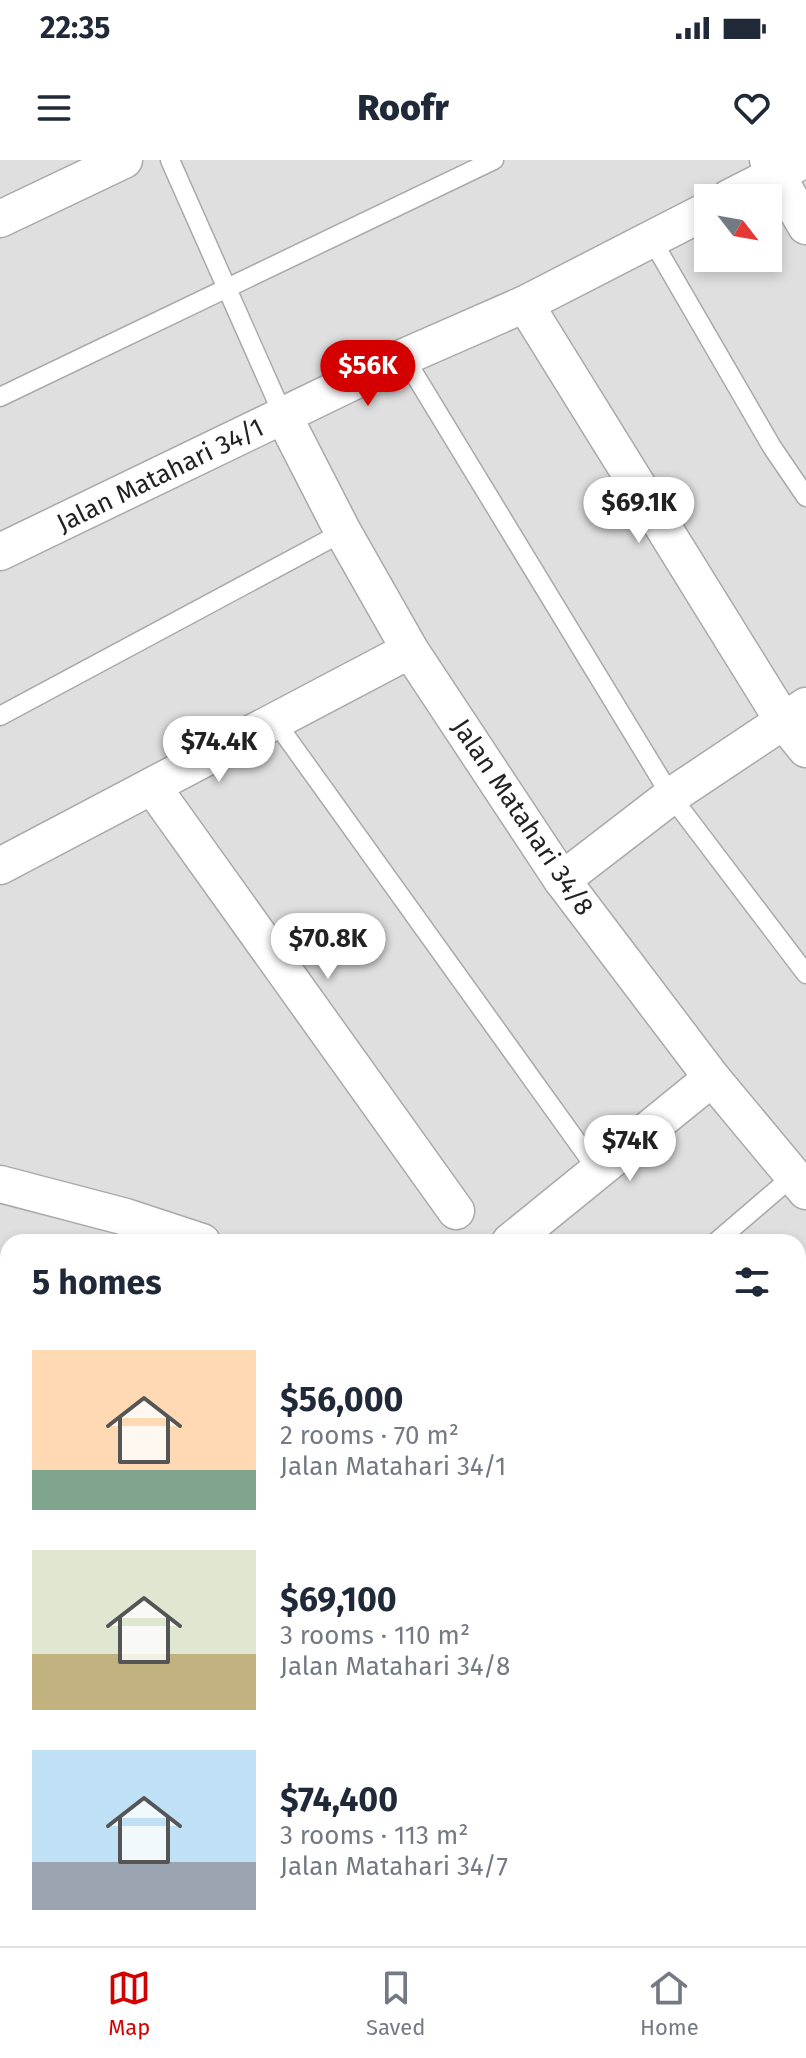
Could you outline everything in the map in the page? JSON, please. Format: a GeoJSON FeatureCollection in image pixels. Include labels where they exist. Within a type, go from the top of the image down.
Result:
{"type":"FeatureCollection","features":[{"type":"Feature","properties":{"kind":"street"},"geometry":{"type":"LineString","coordinates":[[0,219],[124,160]]}},
{"type":"Feature","properties":{"kind":"street"},"geometry":{"type":"LineString","coordinates":[[751,184],[782,165],[806,226]]}},
{"type":"Feature","properties":{"kind":"street","name":"Jalan Matahari 34/1"},"geometry":{"type":"LineString","coordinates":[[0,552],[404,357],[525,304],[694,218]]}},
{"type":"Feature","properties":{"kind":"street"},"geometry":{"type":"LineString","coordinates":[[525,304],[799,726],[671,796],[562,880]]}},
{"type":"Feature","properties":{"kind":"street","name":"Jalan Matahari 34/8"},"geometry":{"type":"LineString","coordinates":[[283,415],[343,532],[410,650],[562,880],[712,1078],[800,1183]]}},
{"type":"Feature","properties":{"kind":"street"},"geometry":{"type":"LineString","coordinates":[[0,866],[410,650]]}},
{"type":"Feature","properties":{"kind":"street"},"geometry":{"type":"LineString","coordinates":[[152,786],[456,1211]]}},
{"type":"Feature","properties":{"kind":"street"},"geometry":{"type":"LineString","coordinates":[[520,1234],[712,1078]]}},
{"type":"Feature","properties":{"kind":"street"},"geometry":{"type":"LineString","coordinates":[[0,1184],[178,1234]]}},
{"type":"Feature","properties":{"kind":"lane"},"geometry":{"type":"LineString","coordinates":[[170,160],[283,415]]}},
{"type":"Feature","properties":{"kind":"lane"},"geometry":{"type":"LineString","coordinates":[[0,397],[494,160]]}},
{"type":"Feature","properties":{"kind":"lane"},"geometry":{"type":"LineString","coordinates":[[652,240],[772,447],[806,497]]}},
{"type":"Feature","properties":{"kind":"lane"},"geometry":{"type":"LineString","coordinates":[[404,357],[671,796],[806,974]]}},
{"type":"Feature","properties":{"kind":"lane"},"geometry":{"type":"LineString","coordinates":[[0,716],[343,532]]}},
{"type":"Feature","properties":{"kind":"lane"},"geometry":{"type":"LineString","coordinates":[[275,721],[598,1171]]}},
{"type":"Feature","properties":{"kind":"lane"},"geometry":{"type":"LineString","coordinates":[[727,1234],[800,1183]]}},
{"type":"Feature","properties":{"kind":"shaded area"},"geometry":{"type":"Polygon","coordinates":[[[0,160],[806,160],[806,1234],[0,1234],[0,160]]]}}]}
